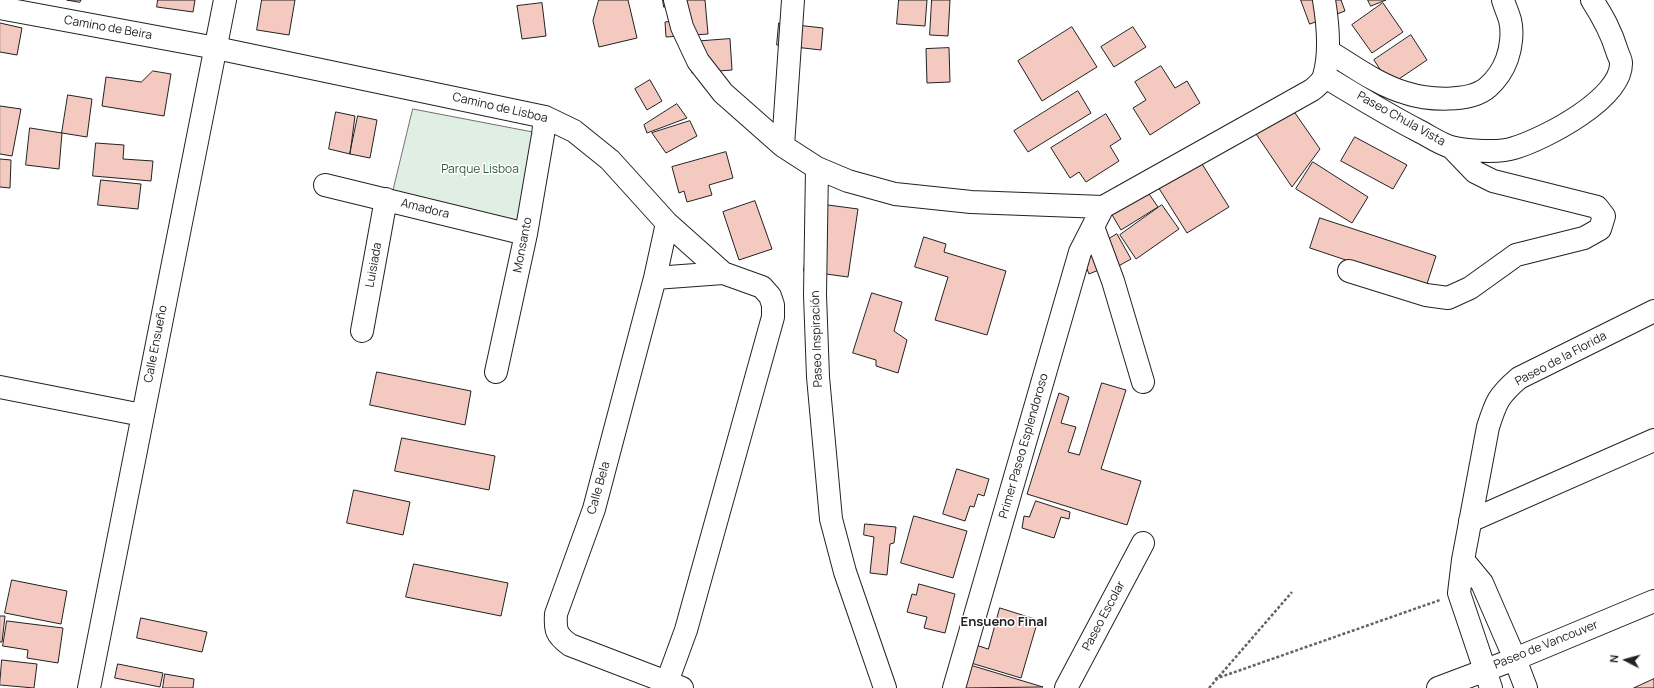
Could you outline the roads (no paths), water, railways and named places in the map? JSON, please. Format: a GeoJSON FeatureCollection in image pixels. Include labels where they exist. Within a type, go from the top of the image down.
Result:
{"type":"FeatureCollection","features":[{"type":"Feature","properties":{"kind":"street","name":"Calle Ensueño"},"geometry":{"type":"LineString","coordinates":[[89,688],[225,0]]}},
{"type":"Feature","properties":{"kind":"street"},"geometry":{"type":"LineString","coordinates":[[675,0],[682,27],[698,61],[723,93],[783,146],[817,168],[848,181],[894,194],[971,202],[1102,206],[1312,90],[1318,85],[1324,76],[1328,51],[1324,0]]}},
{"type":"Feature","properties":{"kind":"street"},"geometry":{"type":"LineString","coordinates":[[783,146],[794,0]]}},
{"type":"Feature","properties":{"kind":"street"},"geometry":{"type":"LineString","coordinates":[[1328,51],[1387,87],[1407,94],[1433,99],[1471,95],[1488,88],[1502,71],[1511,49],[1510,22],[1503,0]]}},
{"type":"Feature","properties":{"kind":"street","name":"Paseo Chula Vista"},"geometry":{"type":"LineString","coordinates":[[1324,76],[1409,126],[1451,147],[1489,151],[1514,149],[1540,138],[1576,118],[1606,95],[1617,80],[1621,63],[1608,26],[1592,0]]}},
{"type":"Feature","properties":{"kind":"street","name":"Camino de Beira"},"geometry":{"type":"LineString","coordinates":[[0,8],[216,48]]}},
{"type":"Feature","properties":{"kind":"street","name":"Camino de Lisboa"},"geometry":{"type":"LineString","coordinates":[[216,48],[545,116],[574,130],[610,160],[667,223],[723,273],[762,287],[770,296]]}},
{"type":"Feature","properties":{"kind":"street","name":"Monsanto"},"geometry":{"type":"LineString","coordinates":[[496,372],[526,234],[545,116]]}},
{"type":"Feature","properties":{"kind":"street"},"geometry":{"type":"LineString","coordinates":[[1349,271],[1426,296],[1448,298],[1470,288],[1516,255],[1584,238],[1600,229],[1604,216],[1597,207],[1494,181],[1475,172],[1451,147]]}},
{"type":"Feature","properties":{"kind":"street","name":"Paseo Inspiración"},"geometry":{"type":"LineString","coordinates":[[817,168],[815,296],[818,370],[831,519],[845,572],[885,688]]}},
{"type":"Feature","properties":{"kind":"street","name":"Amadora"},"geometry":{"type":"LineString","coordinates":[[325,185],[526,234]]}},
{"type":"Feature","properties":{"kind":"street","name":"Luisiada"},"geometry":{"type":"LineString","coordinates":[[362,331],[386,199]]}},
{"type":"Feature","properties":{"kind":"street","name":"Primer Paseo Esplendoroso"},"geometry":{"type":"LineString","coordinates":[[954,688],[1080,252],[1102,206]]}},
{"type":"Feature","properties":{"kind":"street","name":"Calle Bela"},"geometry":{"type":"LineString","coordinates":[[667,223],[656,278],[594,509],[556,614],[555,628],[560,638],[570,645],[674,685],[686,630],[773,317],[773,305],[770,296]]}},
{"type":"Feature","properties":{"kind":"street"},"geometry":{"type":"LineString","coordinates":[[1092,227],[1113,280],[1143,382]]}},
{"type":"Feature","properties":{"kind":"street"},"geometry":{"type":"LineString","coordinates":[[656,278],[723,273]]}},
{"type":"Feature","properties":{"kind":"street","name":"Paseo de la Florida"},"geometry":{"type":"LineString","coordinates":[[1488,679],[1459,593],[1470,521],[1488,427],[1494,408],[1502,393],[1519,378],[1654,311]]}},
{"type":"Feature","properties":{"kind":"street"},"geometry":{"type":"LineString","coordinates":[[0,386],[142,415]]}},
{"type":"Feature","properties":{"kind":"street"},"geometry":{"type":"LineString","coordinates":[[1470,521],[1654,440]]}},
{"type":"Feature","properties":{"kind":"street","name":"Paseo Escolar"},"geometry":{"type":"LineString","coordinates":[[1066,688],[1143,543]]}},
{"type":"Feature","properties":{"kind":"street"},"geometry":{"type":"LineString","coordinates":[[1463,560],[1482,582],[1526,688]]}},
{"type":"Feature","properties":{"kind":"street","name":"Paseo de Vancouver"},"geometry":{"type":"LineString","coordinates":[[1438,688],[1488,679],[1515,659],[1654,601]]}},
{"type":"Feature","properties":{"kind":"district","name":"Ensueno Final"},"geometry":{"type":"Point","coordinates":[1004,622]}},
{"type":"Feature","properties":{"kind":"park label","name":"Parque Lisboa"},"geometry":{"type":"Point","coordinates":[480,170]}}]}
